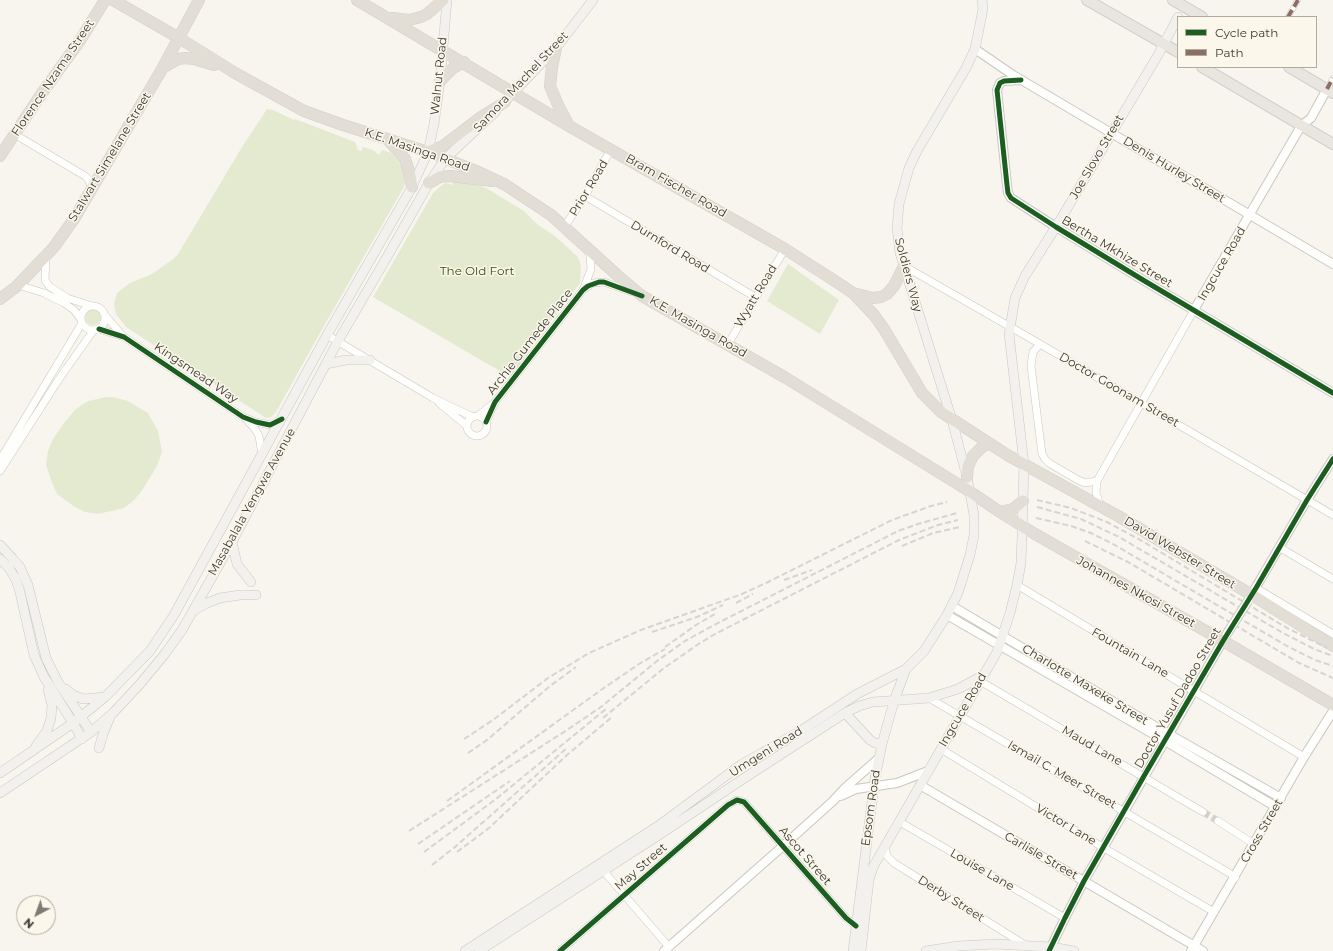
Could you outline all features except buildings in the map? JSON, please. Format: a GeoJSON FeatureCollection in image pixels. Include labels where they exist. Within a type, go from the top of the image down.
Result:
{"type":"FeatureCollection","features":[{"type":"Feature","properties":{"kind":"highway","name":"Florence Nzama Street"},"geometry":{"type":"LineString","coordinates":[[0,156],[80,42],[105,0]]}},
{"type":"Feature","properties":{"kind":"highway","name":"K.E. Masinga Road"},"geometry":{"type":"LineString","coordinates":[[113,0],[179,38],[235,73],[304,111],[428,152],[500,182],[535,204],[565,226],[617,275],[642,296],[793,382],[969,491]]}},
{"type":"Feature","properties":{"kind":"highway","name":"Stalwart Simelane Street"},"geometry":{"type":"LineString","coordinates":[[0,299],[18,285],[46,256],[61,237],[92,188],[162,69],[199,0]]}},
{"type":"Feature","properties":{"kind":"highway","name":"Bram Fischer Road"},"geometry":{"type":"LineString","coordinates":[[357,0],[464,62],[569,126],[784,249],[853,293],[880,324],[922,393],[941,412],[989,444]]}},
{"type":"Feature","properties":{"kind":"highway"},"geometry":{"type":"LineString","coordinates":[[385,17],[409,20],[421,17],[427,14],[443,0]]}},
{"type":"Feature","properties":{"kind":"highway"},"geometry":{"type":"LineString","coordinates":[[556,48],[550,86],[555,100],[569,126]]}},
{"type":"Feature","properties":{"kind":"highway"},"geometry":{"type":"LineString","coordinates":[[162,69],[178,59],[185,58],[202,61],[235,73]]}},
{"type":"Feature","properties":{"kind":"highway"},"geometry":{"type":"LineString","coordinates":[[440,81],[453,68],[464,62]]}},
{"type":"Feature","properties":{"kind":"highway"},"geometry":{"type":"LineString","coordinates":[[428,152],[443,146],[472,122],[505,102]]}},
{"type":"Feature","properties":{"kind":"highway"},"geometry":{"type":"LineString","coordinates":[[388,140],[405,159],[412,187]]}},
{"type":"Feature","properties":{"kind":"highway"},"geometry":{"type":"LineString","coordinates":[[429,183],[440,177],[450,176],[500,182]]}},
{"type":"Feature","properties":{"kind":"highway"},"geometry":{"type":"LineString","coordinates":[[853,293],[872,298],[887,294],[894,286],[904,266]]}},
{"type":"Feature","properties":{"kind":"highway"},"geometry":{"type":"LineString","coordinates":[[967,477],[968,466],[973,456],[983,446],[989,444],[1024,464]]}},
{"type":"Feature","properties":{"kind":"highway","name":"David Webster Street"},"geometry":{"type":"LineString","coordinates":[[1024,464],[1100,506],[1252,595],[1333,646]]}},
{"type":"Feature","properties":{"kind":"highway"},"geometry":{"type":"LineString","coordinates":[[969,491],[1000,512],[1013,509],[1023,501]]}},
{"type":"Feature","properties":{"kind":"highway","name":"Johannes Nkosi Street"},"geometry":{"type":"LineString","coordinates":[[1000,512],[1023,527],[1226,637],[1333,705]]}},
{"type":"Feature","properties":{"kind":"main road","name":"Walnut Road"},"geometry":{"type":"LineString","coordinates":[[428,152],[434,124],[440,81],[446,0]]}},
{"type":"Feature","properties":{"kind":"main road","name":"Samora Machel Street"},"geometry":{"type":"LineString","coordinates":[[445,159],[514,93],[556,48],[593,0]]}},
{"type":"Feature","properties":{"kind":"main road","name":"Soldiers Way"},"geometry":{"type":"LineString","coordinates":[[969,491],[967,477],[952,420],[900,253],[897,228],[899,204],[904,182],[914,156],[966,68],[975,49],[983,9],[982,0]]}},
{"type":"Feature","properties":{"kind":"main road"},"geometry":{"type":"LineString","coordinates":[[1087,0],[1177,51]]}},
{"type":"Feature","properties":{"kind":"main road"},"geometry":{"type":"LineString","coordinates":[[1173,0],[1186,3],[1201,16]]}},
{"type":"Feature","properties":{"kind":"main road","name":"Joe Slovo Street"},"geometry":{"type":"LineString","coordinates":[[1179,16],[1186,3]]}},
{"type":"Feature","properties":{"kind":"main road","name":"Joe Slovo Street"},"geometry":{"type":"LineString","coordinates":[[1024,464],[1011,352],[1010,326],[1015,298],[1020,287],[1164,44],[1177,19]]}},
{"type":"Feature","properties":{"kind":"main road"},"geometry":{"type":"LineString","coordinates":[[1204,68],[1333,144]]}},
{"type":"Feature","properties":{"kind":"main road"},"geometry":{"type":"LineString","coordinates":[[1291,68],[1330,91]]}},
{"type":"Feature","properties":{"kind":"main road","name":"Masabalala Yengwa Avenue"},"geometry":{"type":"LineString","coordinates":[[0,773],[81,718],[105,697],[141,660],[162,634],[174,615],[327,335],[412,187],[428,152]]}},
{"type":"Feature","properties":{"kind":"main road","name":"Masabalala Yengwa Avenue"},"geometry":{"type":"LineString","coordinates":[[0,793],[82,739],[112,714],[140,684],[182,630],[232,542],[338,341],[429,183],[445,159]]}},
{"type":"Feature","properties":{"kind":"main road"},"geometry":{"type":"LineString","coordinates":[[326,364],[346,360],[370,360]]}},
{"type":"Feature","properties":{"kind":"main road"},"geometry":{"type":"LineString","coordinates":[[1023,501],[1024,464]]}},
{"type":"Feature","properties":{"kind":"main road","name":"Umgeni Road"},"geometry":{"type":"LineString","coordinates":[[660,829],[742,764],[802,730],[857,694],[906,669],[924,651],[952,606],[970,555],[974,536],[974,515],[969,491]]}},
{"type":"Feature","properties":{"kind":"main road","name":"Ingcuce Road"},"geometry":{"type":"LineString","coordinates":[[861,951],[869,880],[873,867],[900,822],[999,645],[1017,585],[1021,563],[1023,501]]}},
{"type":"Feature","properties":{"kind":"main road"},"geometry":{"type":"LineString","coordinates":[[232,542],[237,564],[251,582]]}},
{"type":"Feature","properties":{"kind":"main road"},"geometry":{"type":"LineString","coordinates":[[0,545],[20,567],[28,585],[42,645],[53,672],[91,732]]}},
{"type":"Feature","properties":{"kind":"main road"},"geometry":{"type":"LineString","coordinates":[[0,559],[9,568],[19,588],[34,655],[44,677],[51,700],[51,718],[45,734],[31,752]]}},
{"type":"Feature","properties":{"kind":"main road"},"geometry":{"type":"LineString","coordinates":[[192,612],[206,603],[220,598],[240,595],[256,596]]}},
{"type":"Feature","properties":{"kind":"main road","name":"Epsom Road"},"geometry":{"type":"LineString","coordinates":[[853,951],[874,786],[879,758],[894,700],[906,669]]}},
{"type":"Feature","properties":{"kind":"main road"},"geometry":{"type":"LineString","coordinates":[[53,672],[65,689],[76,697],[88,699],[105,697]]}},
{"type":"Feature","properties":{"kind":"main road"},"geometry":{"type":"LineString","coordinates":[[44,677],[82,739]]}},
{"type":"Feature","properties":{"kind":"main road","name":"Umgeni Road"},"geometry":{"type":"LineString","coordinates":[[479,951],[638,843],[749,775],[845,713],[865,704],[894,700],[929,698],[958,689],[982,677]]}},
{"type":"Feature","properties":{"kind":"main road"},"geometry":{"type":"LineString","coordinates":[[845,713],[870,740],[875,743],[882,744]]}},
{"type":"Feature","properties":{"kind":"main road"},"geometry":{"type":"LineString","coordinates":[[99,748],[103,734],[112,714]]}},
{"type":"Feature","properties":{"kind":"main road"},"geometry":{"type":"LineString","coordinates":[[742,764],[749,775]]}},
{"type":"Feature","properties":{"kind":"main road","name":"Umgeni Road"},"geometry":{"type":"LineString","coordinates":[[465,951],[600,868]]}},
{"type":"Feature","properties":{"kind":"main road"},"geometry":{"type":"LineString","coordinates":[[926,951],[958,946],[1025,945],[1074,951]]}},
{"type":"Feature","properties":{"kind":"street"},"geometry":{"type":"LineString","coordinates":[[1289,16],[1298,0]]}},
{"type":"Feature","properties":{"kind":"street","name":"Denis Hurley Street"},"geometry":{"type":"LineString","coordinates":[[975,49],[1021,80],[1333,264]]}},
{"type":"Feature","properties":{"kind":"street"},"geometry":{"type":"LineString","coordinates":[[1330,91],[1333,78]]}},
{"type":"Feature","properties":{"kind":"street","name":"Bertha Mkhize Street"},"geometry":{"type":"LineString","coordinates":[[1021,80],[1004,81],[1000,83],[997,90],[1008,193],[1011,198],[1056,227],[1333,393]]}},
{"type":"Feature","properties":{"kind":"street","name":"Ingcuce Road"},"geometry":{"type":"LineString","coordinates":[[1097,481],[1301,126],[1311,118],[1330,91]]}},
{"type":"Feature","properties":{"kind":"street"},"geometry":{"type":"LineString","coordinates":[[14,134],[85,176],[92,188]]}},
{"type":"Feature","properties":{"kind":"street","name":"Prior Road"},"geometry":{"type":"LineString","coordinates":[[565,226],[585,196],[611,149]]}},
{"type":"Feature","properties":{"kind":"street","name":"Durnford Road"},"geometry":{"type":"LineString","coordinates":[[585,196],[755,297]]}},
{"type":"Feature","properties":{"kind":"street","name":"Archie Gumede Place"},"geometry":{"type":"LineString","coordinates":[[583,290],[591,269],[590,255],[586,246]]}},
{"type":"Feature","properties":{"kind":"street","name":"Wyatt Road"},"geometry":{"type":"LineString","coordinates":[[728,344],[784,249]]}},
{"type":"Feature","properties":{"kind":"street"},"geometry":{"type":"LineString","coordinates":[[0,471],[63,373],[96,330],[104,324],[104,314],[101,309],[67,298],[48,285],[45,277],[46,256]]}},
{"type":"Feature","properties":{"kind":"street","name":"Doctor Goonam Street"},"geometry":{"type":"LineString","coordinates":[[904,266],[1010,326],[1333,515]]}},
{"type":"Feature","properties":{"kind":"street","name":"Archie Gumede Place"},"geometry":{"type":"LineString","coordinates":[[486,422],[495,402],[583,290],[593,283],[604,282],[642,296]]}},
{"type":"Feature","properties":{"kind":"street"},"geometry":{"type":"LineString","coordinates":[[18,285],[44,293],[64,303],[74,310],[86,329],[96,330]]}},
{"type":"Feature","properties":{"kind":"street"},"geometry":{"type":"LineString","coordinates":[[0,460],[81,320],[83,310],[92,306]]}},
{"type":"Feature","properties":{"kind":"street","name":"Kingsmead Way"},"geometry":{"type":"LineString","coordinates":[[104,314],[124,337],[243,416],[256,422],[270,425],[282,419]]}},
{"type":"Feature","properties":{"kind":"street","name":"Kingsmead Way"},"geometry":{"type":"LineString","coordinates":[[96,330],[124,337]]}},
{"type":"Feature","properties":{"kind":"street"},"geometry":{"type":"LineString","coordinates":[[327,335],[433,398],[475,417],[483,418],[486,422],[486,432],[478,436],[471,434],[467,426],[433,398]]}},
{"type":"Feature","properties":{"kind":"street"},"geometry":{"type":"LineString","coordinates":[[1040,344],[1033,352],[1031,366],[1042,454],[1049,463],[1078,480],[1085,483],[1097,481],[1096,492],[1100,506]]}},
{"type":"Feature","properties":{"kind":"street","name":"Archie Gumede Place"},"geometry":{"type":"LineString","coordinates":[[475,417],[495,402]]}},
{"type":"Feature","properties":{"kind":"street","name":"Kingsmead Way"},"geometry":{"type":"LineString","coordinates":[[243,416],[255,429],[259,436],[262,455]]}},
{"type":"Feature","properties":{"kind":"street"},"geometry":{"type":"LineString","coordinates":[[467,426],[469,420],[475,417]]}},
{"type":"Feature","properties":{"kind":"street","name":"Doctor Yusuf Dadoo Street"},"geometry":{"type":"LineString","coordinates":[[1050,949],[1084,881],[1144,776],[1307,500],[1333,459]]}},
{"type":"Feature","properties":{"kind":"street"},"geometry":{"type":"LineString","coordinates":[[1279,547],[1333,579]]}},
{"type":"Feature","properties":{"kind":"street","name":"Fountain Lane"},"geometry":{"type":"LineString","coordinates":[[1017,585],[1304,757]]}},
{"type":"Feature","properties":{"kind":"street"},"geometry":{"type":"LineString","coordinates":[[1252,595],[1333,634]]}},
{"type":"Feature","properties":{"kind":"street","name":"Charlotte Maxeke Street"},"geometry":{"type":"LineString","coordinates":[[952,606],[1002,635],[1060,676]]}},
{"type":"Feature","properties":{"kind":"street","name":"Charlotte Maxeke Street"},"geometry":{"type":"LineString","coordinates":[[947,615],[999,645],[1060,676],[1224,770],[1281,798]]}},
{"type":"Feature","properties":{"kind":"street","name":"Maud Lane"},"geometry":{"type":"LineString","coordinates":[[982,677],[1203,812]]}},
{"type":"Feature","properties":{"kind":"street","name":"Ismail C. Meer Street"},"geometry":{"type":"LineString","coordinates":[[929,698],[1124,811],[1231,874],[1235,878]]}},
{"type":"Feature","properties":{"kind":"street","name":"Cross Street"},"geometry":{"type":"LineString","coordinates":[[1192,948],[1235,878],[1304,757],[1333,711]]}},
{"type":"Feature","properties":{"kind":"street","name":"Victor Lane"},"geometry":{"type":"LineString","coordinates":[[941,749],[1104,848],[1214,912]]}},
{"type":"Feature","properties":{"kind":"street"},"geometry":{"type":"LineString","coordinates":[[600,868],[624,894],[666,949],[833,802],[845,788],[879,758]]}},
{"type":"Feature","properties":{"kind":"street","name":"Charlotte Maxeke Street"},"geometry":{"type":"LineString","coordinates":[[1224,770],[1276,807]]}},
{"type":"Feature","properties":{"kind":"street"},"geometry":{"type":"LineString","coordinates":[[833,802],[856,789],[897,783],[928,771]]}},
{"type":"Feature","properties":{"kind":"street","name":"Carlisle Street"},"geometry":{"type":"LineString","coordinates":[[920,785],[1084,881],[1192,948],[1203,951]]}},
{"type":"Feature","properties":{"kind":"street","name":"Ascot Street"},"geometry":{"type":"LineString","coordinates":[[737,800],[744,802],[846,918],[856,926]]}},
{"type":"Feature","properties":{"kind":"street","name":"May Street"},"geometry":{"type":"LineString","coordinates":[[560,951],[730,802],[737,800]]}},
{"type":"Feature","properties":{"kind":"street"},"geometry":{"type":"LineString","coordinates":[[1218,821],[1254,844]]}},
{"type":"Feature","properties":{"kind":"street","name":"Louise Lane"},"geometry":{"type":"LineString","coordinates":[[900,822],[1065,918]]}},
{"type":"Feature","properties":{"kind":"street","name":"Derby Street"},"geometry":{"type":"LineString","coordinates":[[885,847],[887,856],[899,867],[1025,945]]}},
{"type":"Feature","properties":{"kind":"green space"},"geometry":{"type":"Polygon","coordinates":[[[267,109],[355,142],[358,150],[361,151],[363,147],[373,150],[379,155],[382,150],[391,153],[403,169],[405,181],[404,187],[276,412],[271,417],[266,418],[126,327],[116,314],[114,304],[117,293],[122,289],[130,283],[152,274],[178,254],[242,147],[267,109]]]}},
{"type":"Feature","properties":{"kind":"green space","name":"The Old Fort"},"geometry":{"type":"Polygon","coordinates":[[[454,178],[486,188],[524,211],[538,225],[555,236],[578,257],[581,266],[580,283],[510,377],[373,297],[433,193],[446,183],[452,185],[454,178]]]}},
{"type":"Feature","properties":{"kind":"green space"},"geometry":{"type":"Polygon","coordinates":[[[788,264],[839,300],[820,334],[767,301],[788,264]]]}},
{"type":"Feature","properties":{"kind":"green space"},"geometry":{"type":"Polygon","coordinates":[[[90,309],[96,309],[101,314],[99,323],[96,325],[90,325],[85,320],[85,314],[90,309]]]}},
{"type":"Feature","properties":{"kind":"green space"},"geometry":{"type":"Polygon","coordinates":[[[113,397],[128,401],[148,413],[158,431],[162,452],[157,466],[141,492],[132,502],[124,508],[98,514],[85,512],[75,507],[57,494],[46,465],[48,451],[53,439],[75,410],[89,401],[113,397]]]}},
{"type":"Feature","properties":{"kind":"tunnel"},"geometry":{"type":"LineString","coordinates":[[1203,812],[1218,821]]}},
{"type":"Feature","properties":{"kind":"railway"},"geometry":{"type":"LineString","coordinates":[[1037,500],[1071,508],[1107,522],[1142,541],[1287,628],[1327,648]]}},
{"type":"Feature","properties":{"kind":"railway"},"geometry":{"type":"LineString","coordinates":[[464,739],[493,720],[548,678],[589,653],[641,630],[742,594],[892,520],[947,502]]}},
{"type":"Feature","properties":{"kind":"railway"},"geometry":{"type":"LineString","coordinates":[[1037,507],[1081,519],[1119,537],[1283,633],[1314,649],[1333,656]]}},
{"type":"Feature","properties":{"kind":"railway"},"geometry":{"type":"LineString","coordinates":[[409,831],[601,707],[657,661],[685,641],[898,531],[957,513]]}},
{"type":"Feature","properties":{"kind":"railway"},"geometry":{"type":"LineString","coordinates":[[1036,518],[1071,526],[1091,533],[1113,544],[1287,646],[1315,660],[1333,666]]}},
{"type":"Feature","properties":{"kind":"railway"},"geometry":{"type":"LineString","coordinates":[[603,718],[664,668],[715,634],[899,540],[938,525],[958,520]]}},
{"type":"Feature","properties":{"kind":"railway"},"geometry":{"type":"LineString","coordinates":[[902,546],[933,533],[960,527]]}},
{"type":"Feature","properties":{"kind":"railway"},"geometry":{"type":"LineString","coordinates":[[1085,541],[1128,562],[1299,663],[1333,678]]}},
{"type":"Feature","properties":{"kind":"railway"},"geometry":{"type":"LineString","coordinates":[[784,580],[812,570]]}},
{"type":"Feature","properties":{"kind":"railway"},"geometry":{"type":"LineString","coordinates":[[736,603],[753,594]]}},
{"type":"Feature","properties":{"kind":"railway"},"geometry":{"type":"LineString","coordinates":[[652,632],[697,617],[723,605]]}},
{"type":"Feature","properties":{"kind":"railway"},"geometry":{"type":"LineString","coordinates":[[665,647],[696,625],[715,614]]}},
{"type":"Feature","properties":{"kind":"railway"},"geometry":{"type":"LineString","coordinates":[[447,801],[601,690],[639,664],[665,649]]}},
{"type":"Feature","properties":{"kind":"railway"},"geometry":{"type":"LineString","coordinates":[[468,753],[487,740],[550,686],[576,667]]}},
{"type":"Feature","properties":{"kind":"railway"},"geometry":{"type":"LineString","coordinates":[[424,852],[496,799],[606,709]]}},
{"type":"Feature","properties":{"kind":"railway"},"geometry":{"type":"LineString","coordinates":[[457,852],[489,828],[567,755],[612,717]]}},
{"type":"Feature","properties":{"kind":"railway"},"geometry":{"type":"LineString","coordinates":[[432,865],[455,847],[568,747]]}},
{"type":"Feature","properties":{"kind":"railway"},"geometry":{"type":"LineString","coordinates":[[418,844],[510,781]]}},
{"type":"Feature","properties":{"kind":"marked path"},"geometry":{"type":"LineString","coordinates":[[1289,16],[1298,0]]}},
{"type":"Feature","properties":{"kind":"marked path"},"geometry":{"type":"LineString","coordinates":[[1327,89],[1333,78]]}},
{"type":"Feature","properties":{"kind":"cycle path"},"geometry":{"type":"LineString","coordinates":[[1021,80],[1004,81],[1000,83],[997,90],[1008,193],[1011,198],[1143,280],[1333,393]]}},
{"type":"Feature","properties":{"kind":"cycle path"},"geometry":{"type":"LineString","coordinates":[[486,422],[495,402],[583,290],[588,286],[599,282],[604,282],[642,296]]}},
{"type":"Feature","properties":{"kind":"cycle path"},"geometry":{"type":"LineString","coordinates":[[99,329],[124,337],[243,417],[270,425],[282,419]]}},
{"type":"Feature","properties":{"kind":"cycle path"},"geometry":{"type":"LineString","coordinates":[[1049,951],[1084,881],[1144,776],[1307,500],[1333,459]]}},
{"type":"Feature","properties":{"kind":"cycle path"},"geometry":{"type":"LineString","coordinates":[[560,951],[728,805],[737,800],[744,802],[846,918],[856,926]]}}]}
